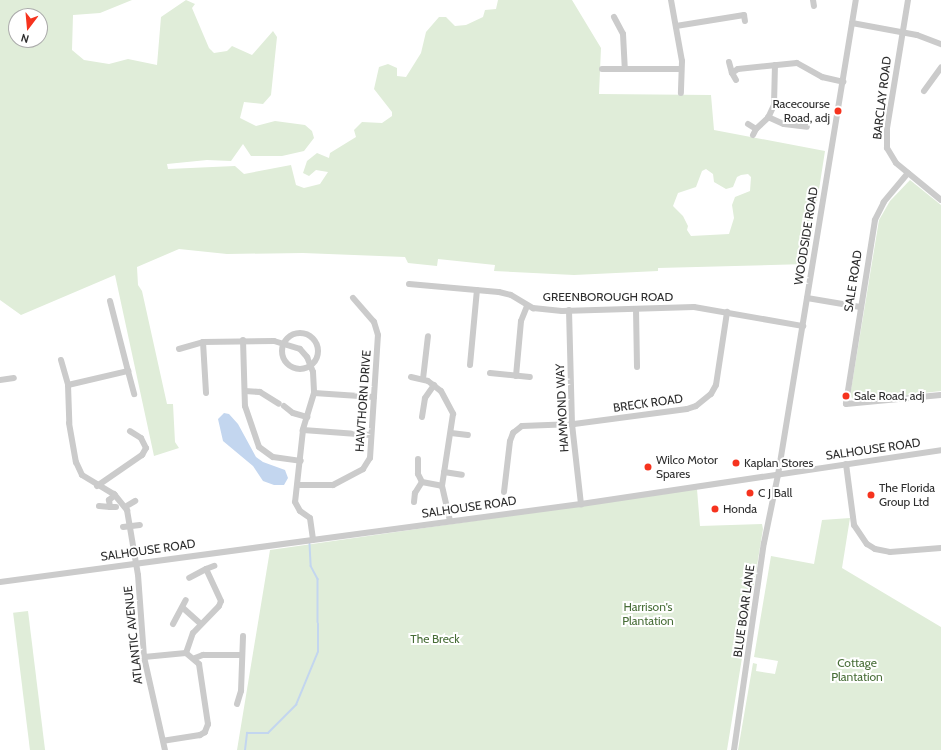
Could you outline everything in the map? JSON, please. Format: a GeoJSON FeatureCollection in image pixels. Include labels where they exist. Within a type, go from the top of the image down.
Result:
{"type":"FeatureCollection","features":[{"type":"Feature","properties":{"kind":"street"},"geometry":{"type":"LineString","coordinates":[[671,0],[682,69],[681,92]]}},
{"type":"Feature","properties":{"kind":"street","name":"WOODSIDE ROAD"},"geometry":{"type":"LineString","coordinates":[[778,475],[856,0]]}},
{"type":"Feature","properties":{"kind":"street","name":"BARCLAY ROAD"},"geometry":{"type":"LineString","coordinates":[[908,0],[886,140],[894,161],[941,200]]}},
{"type":"Feature","properties":{"kind":"street"},"geometry":{"type":"LineString","coordinates":[[676,26],[744,15]]}},
{"type":"Feature","properties":{"kind":"street"},"geometry":{"type":"LineString","coordinates":[[614,17],[623,34],[625,69]]}},
{"type":"Feature","properties":{"kind":"street"},"geometry":{"type":"LineString","coordinates":[[852,23],[929,38],[941,44]]}},
{"type":"Feature","properties":{"kind":"street"},"geometry":{"type":"LineString","coordinates":[[729,62],[736,80]]}},
{"type":"Feature","properties":{"kind":"street"},"geometry":{"type":"LineString","coordinates":[[732,72],[738,69],[797,63],[822,77],[843,82]]}},
{"type":"Feature","properties":{"kind":"street"},"geometry":{"type":"LineString","coordinates":[[753,136],[756,129],[768,117],[776,97],[775,65]]}},
{"type":"Feature","properties":{"kind":"street"},"geometry":{"type":"LineString","coordinates":[[924,91],[941,68]]}},
{"type":"Feature","properties":{"kind":"street"},"geometry":{"type":"LineString","coordinates":[[602,69],[682,69]]}},
{"type":"Feature","properties":{"kind":"street"},"geometry":{"type":"LineString","coordinates":[[768,117],[784,124],[807,127]]}},
{"type":"Feature","properties":{"kind":"street"},"geometry":{"type":"LineString","coordinates":[[748,124],[756,129]]}},
{"type":"Feature","properties":{"kind":"street","name":"SALE ROAD"},"geometry":{"type":"LineString","coordinates":[[908,173],[884,202],[875,220],[860,307],[846,405],[941,395]]}},
{"type":"Feature","properties":{"kind":"street","name":"GREENBOROUGH ROAD"},"geometry":{"type":"LineString","coordinates":[[409,284],[505,293],[527,306],[569,310],[694,307],[803,326]]}},
{"type":"Feature","properties":{"kind":"street"},"geometry":{"type":"LineString","coordinates":[[415,292],[416,285]]}},
{"type":"Feature","properties":{"kind":"street"},"geometry":{"type":"LineString","coordinates":[[470,365],[477,290]]}},
{"type":"Feature","properties":{"kind":"street","name":"HAWTHORN DRIVE"},"geometry":{"type":"LineString","coordinates":[[299,485],[329,486],[363,469],[370,458],[378,331],[374,322],[353,298]]}},
{"type":"Feature","properties":{"kind":"street"},"geometry":{"type":"LineString","coordinates":[[807,298],[860,307]]}},
{"type":"Feature","properties":{"kind":"street"},"geometry":{"type":"LineString","coordinates":[[110,301],[134,394]]}},
{"type":"Feature","properties":{"kind":"street"},"geometry":{"type":"LineString","coordinates":[[516,376],[521,321],[527,306]]}},
{"type":"Feature","properties":{"kind":"street"},"geometry":{"type":"LineString","coordinates":[[636,309],[637,368]]}},
{"type":"Feature","properties":{"kind":"street","name":"HAMMOND WAY"},"geometry":{"type":"LineString","coordinates":[[569,310],[572,424],[581,504]]}},
{"type":"Feature","properties":{"kind":"street","name":"BRECK ROAD"},"geometry":{"type":"LineString","coordinates":[[505,484],[510,441],[518,428],[572,424],[696,406],[711,394],[716,385],[727,312]]}},
{"type":"Feature","properties":{"kind":"street"},"geometry":{"type":"LineString","coordinates":[[312,365],[301,369],[287,364],[282,354],[284,343],[296,334],[310,336],[315,342],[318,352],[312,365],[314,393],[303,430],[299,485],[295,502],[300,511],[310,518],[313,540]]}},
{"type":"Feature","properties":{"kind":"street"},"geometry":{"type":"LineString","coordinates":[[428,336],[417,380],[434,385],[446,399],[453,414],[442,486],[450,520]]}},
{"type":"Feature","properties":{"kind":"street"},"geometry":{"type":"LineString","coordinates":[[243,340],[245,406],[262,452],[276,458],[301,461]]}},
{"type":"Feature","properties":{"kind":"street"},"geometry":{"type":"LineString","coordinates":[[179,349],[203,342],[243,340],[284,343],[300,349],[312,365]]}},
{"type":"Feature","properties":{"kind":"street"},"geometry":{"type":"LineString","coordinates":[[203,342],[206,393]]}},
{"type":"Feature","properties":{"kind":"street"},"geometry":{"type":"LineString","coordinates":[[61,360],[68,385],[69,423],[76,462],[82,475],[97,486],[115,495],[125,507],[135,501]]}},
{"type":"Feature","properties":{"kind":"street"},"geometry":{"type":"LineString","coordinates":[[68,385],[128,371]]}},
{"type":"Feature","properties":{"kind":"street"},"geometry":{"type":"LineString","coordinates":[[490,373],[530,377]]}},
{"type":"Feature","properties":{"kind":"street"},"geometry":{"type":"LineString","coordinates":[[0,380],[14,378]]}},
{"type":"Feature","properties":{"kind":"street"},"geometry":{"type":"LineString","coordinates":[[422,417],[426,398],[434,385]]}},
{"type":"Feature","properties":{"kind":"street"},"geometry":{"type":"LineString","coordinates":[[245,391],[260,392],[293,413],[307,417]]}},
{"type":"Feature","properties":{"kind":"street"},"geometry":{"type":"LineString","coordinates":[[314,393],[374,397]]}},
{"type":"Feature","properties":{"kind":"street"},"geometry":{"type":"LineString","coordinates":[[303,430],[371,435]]}},
{"type":"Feature","properties":{"kind":"street"},"geometry":{"type":"LineString","coordinates":[[97,486],[142,455],[146,448],[141,438],[130,431]]}},
{"type":"Feature","properties":{"kind":"street"},"geometry":{"type":"LineString","coordinates":[[451,433],[468,435]]}},
{"type":"Feature","properties":{"kind":"street","name":"SALHOUSE ROAD"},"geometry":{"type":"LineString","coordinates":[[0,582],[450,520],[581,504],[941,450]]}},
{"type":"Feature","properties":{"kind":"street"},"geometry":{"type":"LineString","coordinates":[[418,458],[418,474],[422,482]]}},
{"type":"Feature","properties":{"kind":"street"},"geometry":{"type":"LineString","coordinates":[[846,464],[854,525],[867,544],[890,552],[941,548]]}},
{"type":"Feature","properties":{"kind":"street"},"geometry":{"type":"LineString","coordinates":[[444,472],[462,475]]}},
{"type":"Feature","properties":{"kind":"street","name":"BLUE BOAR LANE"},"geometry":{"type":"LineString","coordinates":[[734,750],[764,543],[778,475]]}},
{"type":"Feature","properties":{"kind":"street"},"geometry":{"type":"LineString","coordinates":[[422,482],[442,486]]}},
{"type":"Feature","properties":{"kind":"street"},"geometry":{"type":"LineString","coordinates":[[414,502],[415,493],[422,482]]}},
{"type":"Feature","properties":{"kind":"street"},"geometry":{"type":"LineString","coordinates":[[504,492],[505,484],[512,485]]}},
{"type":"Feature","properties":{"kind":"street"},"geometry":{"type":"LineString","coordinates":[[99,506],[113,507],[110,500],[115,495]]}},
{"type":"Feature","properties":{"kind":"street","name":"ATLANTIC AVENUE"},"geometry":{"type":"LineString","coordinates":[[125,507],[130,526],[136,563],[144,657],[165,750]]}},
{"type":"Feature","properties":{"kind":"street"},"geometry":{"type":"LineString","coordinates":[[123,527],[140,525]]}},
{"type":"Feature","properties":{"kind":"street"},"geometry":{"type":"LineString","coordinates":[[189,578],[214,566]]}},
{"type":"Feature","properties":{"kind":"street"},"geometry":{"type":"LineString","coordinates":[[186,653],[189,639],[201,624],[219,606],[220,601],[206,569]]}},
{"type":"Feature","properties":{"kind":"street"},"geometry":{"type":"LineString","coordinates":[[172,624],[183,608],[186,600]]}},
{"type":"Feature","properties":{"kind":"street"},"geometry":{"type":"LineString","coordinates":[[220,601],[228,600]]}},
{"type":"Feature","properties":{"kind":"street"},"geometry":{"type":"LineString","coordinates":[[183,608],[201,624]]}},
{"type":"Feature","properties":{"kind":"street"},"geometry":{"type":"LineString","coordinates":[[237,704],[241,691],[243,636]]}},
{"type":"Feature","properties":{"kind":"street"},"geometry":{"type":"LineString","coordinates":[[144,657],[186,653],[195,658],[199,664],[205,692],[208,724],[205,732],[200,735],[163,741]]}},
{"type":"Feature","properties":{"kind":"street"},"geometry":{"type":"LineString","coordinates":[[195,658],[203,655],[242,655]]}},
{"type":"Feature","properties":{"kind":"green space"},"geometry":{"type":"Polygon","coordinates":[[[0,0],[132,0],[100,13],[73,15],[72,50],[84,60],[109,64],[128,59],[157,65],[161,17],[186,0],[195,4],[192,8],[209,48],[214,53],[227,51],[232,46],[252,55],[273,31],[277,37],[271,95],[263,104],[244,102],[240,118],[256,126],[275,121],[305,125],[312,131],[314,138],[304,151],[282,156],[251,156],[243,144],[231,161],[207,160],[167,164],[168,169],[235,166],[244,174],[291,165],[296,185],[304,188],[320,184],[328,172],[316,170],[309,176],[303,173],[307,161],[317,153],[329,158],[330,153],[356,137],[354,130],[362,122],[382,123],[392,116],[392,112],[374,89],[379,67],[388,64],[397,68],[397,76],[406,77],[421,53],[426,32],[439,17],[446,17],[455,26],[466,25],[483,17],[485,10],[496,9],[498,0],[572,0],[601,48],[599,94],[711,95],[714,130],[825,151],[807,264],[658,268],[658,271],[574,275],[494,271],[495,265],[438,259],[437,266],[408,263],[405,257],[303,253],[227,254],[179,249],[137,267],[138,285],[142,291],[167,404],[173,404],[175,442],[179,448],[154,456],[115,275],[21,315],[0,300],[0,0]],[[706,169],[702,171],[696,187],[678,193],[673,206],[683,216],[688,226],[687,230],[691,236],[729,234],[734,218],[732,205],[735,197],[750,191],[751,177],[748,174],[737,177],[733,187],[726,189],[714,182],[713,174],[706,169]]]}},
{"type":"Feature","properties":{"kind":"green space"},"geometry":{"type":"Polygon","coordinates":[[[910,180],[941,205],[941,391],[855,401],[850,396],[879,220],[890,201],[910,180]]]}},
{"type":"Feature","properties":{"kind":"green space"},"geometry":{"type":"Polygon","coordinates":[[[697,489],[700,526],[762,524],[763,529],[727,750],[237,750],[270,550],[697,489]]]}},
{"type":"Feature","properties":{"kind":"green space","name":"Cottage Plantation"},"geometry":{"type":"Polygon","coordinates":[[[850,518],[842,568],[941,627],[941,750],[738,750],[753,663],[757,664],[756,671],[775,674],[778,661],[754,657],[771,556],[814,564],[822,520],[850,518]]]}},
{"type":"Feature","properties":{"kind":"green space"},"geometry":{"type":"Polygon","coordinates":[[[28,611],[45,750],[30,750],[13,613],[28,611]]]}},
{"type":"Feature","properties":{"kind":"water"},"geometry":{"type":"Polygon","coordinates":[[[224,413],[229,414],[238,424],[256,457],[263,462],[285,470],[288,478],[284,485],[274,485],[263,481],[253,466],[223,441],[218,419],[224,413]]]}},
{"type":"Feature","properties":{"kind":"waterway"},"geometry":{"type":"LineString","coordinates":[[310,544],[311,566],[318,579],[318,622]]}},
{"type":"Feature","properties":{"kind":"waterway"},"geometry":{"type":"LineString","coordinates":[[245,750],[247,733],[268,733],[296,705],[318,652],[318,624]]}},
{"type":"Feature","properties":{"kind":"place","name":"Racecourse Road, adj"},"geometry":{"type":"Point","coordinates":[838,111]}},
{"type":"Feature","properties":{"kind":"place","name":"Sale Road, adj"},"geometry":{"type":"Point","coordinates":[846,396]}},
{"type":"Feature","properties":{"kind":"place","name":"Kaplan Stores"},"geometry":{"type":"Point","coordinates":[736,463]}},
{"type":"Feature","properties":{"kind":"place","name":"Wilco Motor Spares"},"geometry":{"type":"Point","coordinates":[648,467]}},
{"type":"Feature","properties":{"kind":"place","name":"C J Ball"},"geometry":{"type":"Point","coordinates":[750,493]}},
{"type":"Feature","properties":{"kind":"place","name":"The Florida Group Ltd"},"geometry":{"type":"Point","coordinates":[871,495]}},
{"type":"Feature","properties":{"kind":"place","name":"Honda"},"geometry":{"type":"Point","coordinates":[715,509]}},
{"type":"Feature","properties":{"kind":"park label","name":"Harrison's Plantation"},"geometry":{"type":"Point","coordinates":[648,614]}},
{"type":"Feature","properties":{"kind":"park label","name":"The Breck"},"geometry":{"type":"Point","coordinates":[435,639]}}]}
